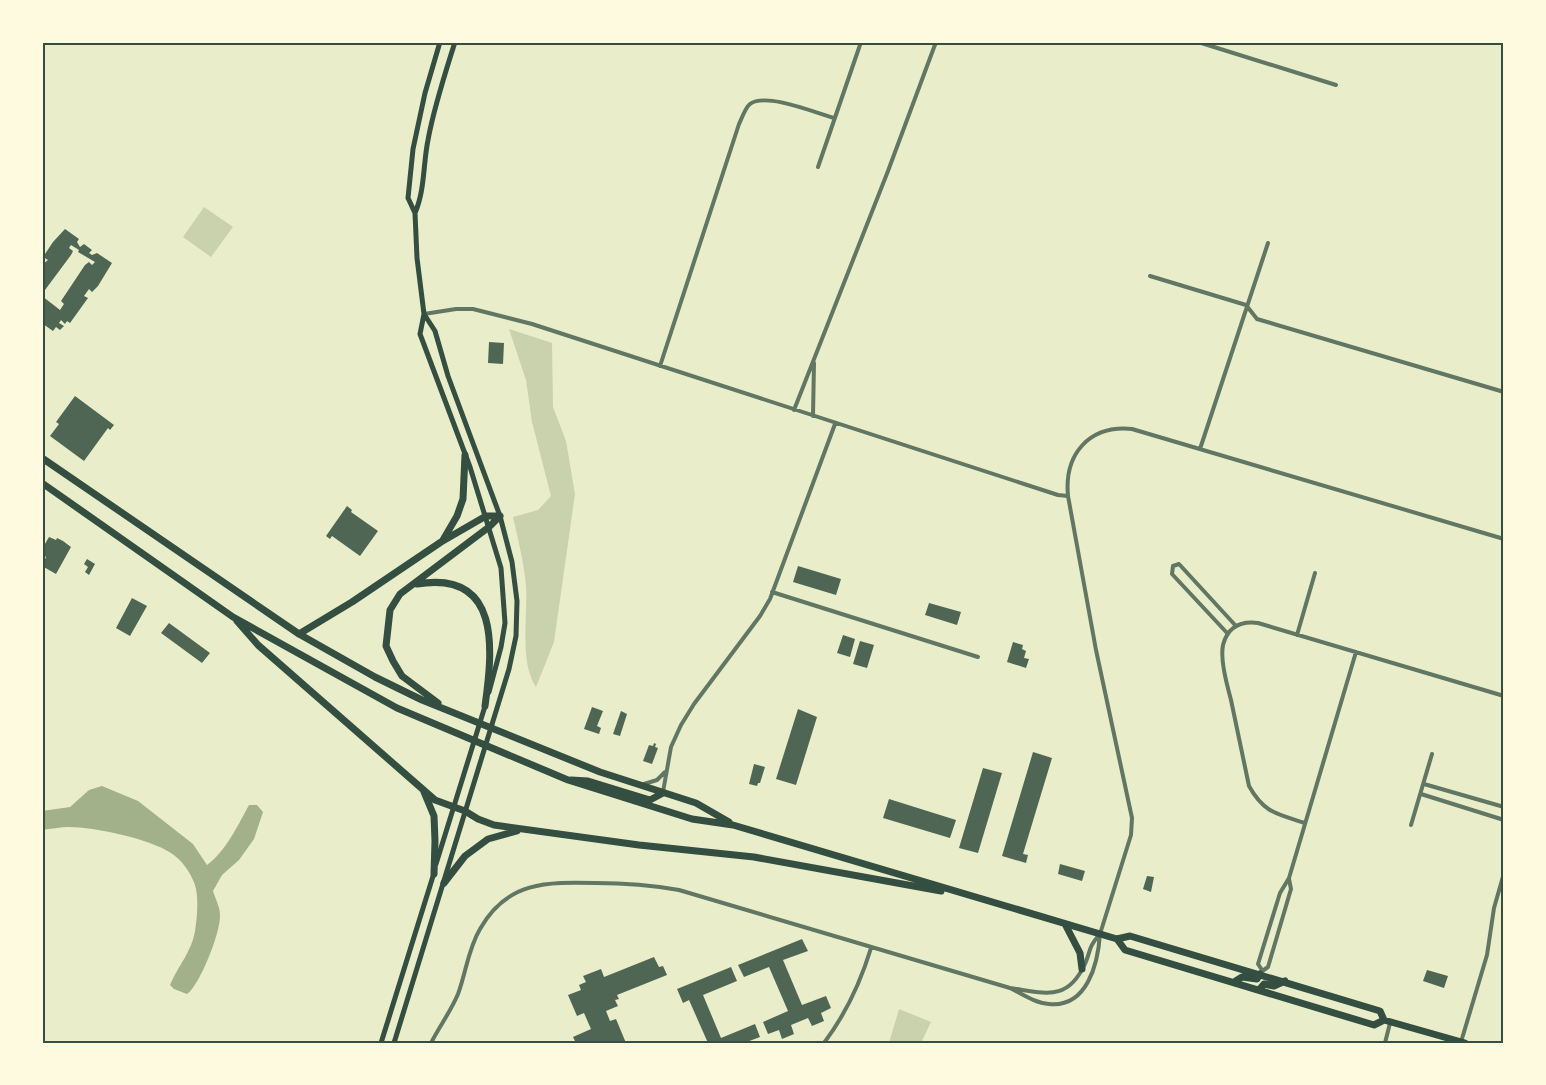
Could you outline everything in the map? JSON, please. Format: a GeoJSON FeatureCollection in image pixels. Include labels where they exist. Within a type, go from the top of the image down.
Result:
{"type":"FeatureCollection","features":[{"type":"Feature","properties":{"kind":"highway"},"geometry":{"type":"LineString","coordinates":[[441,542],[457,516],[463,499],[465,455]]}},
{"type":"Feature","properties":{"kind":"highway"},"geometry":{"type":"LineString","coordinates":[[42,458],[298,634],[375,678],[444,709],[636,785],[696,803],[733,825]]}},
{"type":"Feature","properties":{"kind":"highway"},"geometry":{"type":"LineString","coordinates":[[42,483],[233,617],[397,708],[513,759],[568,780],[692,819],[733,825],[1116,939],[1130,936],[1261,972],[1380,1011],[1387,1021]]}},
{"type":"Feature","properties":{"kind":"highway"},"geometry":{"type":"LineString","coordinates":[[298,634],[352,603],[441,542],[486,516],[500,516]]}},
{"type":"Feature","properties":{"kind":"highway"},"geometry":{"type":"LineString","coordinates":[[444,709],[402,676],[386,646],[390,609],[399,594],[489,527],[500,516]]}},
{"type":"Feature","properties":{"kind":"highway"},"geometry":{"type":"LineString","coordinates":[[414,584],[435,581],[455,584],[470,594],[481,608],[487,622],[491,642],[491,665],[485,706]]}},
{"type":"Feature","properties":{"kind":"highway"},"geometry":{"type":"LineString","coordinates":[[233,617],[258,645],[435,800],[465,810],[478,819],[494,825],[772,860],[984,900]]}},
{"type":"Feature","properties":{"kind":"highway"},"geometry":{"type":"LineString","coordinates":[[568,780],[588,781],[650,800],[663,793]]}},
{"type":"Feature","properties":{"kind":"highway"},"geometry":{"type":"LineString","coordinates":[[423,789],[434,816],[434,874]]}},
{"type":"Feature","properties":{"kind":"highway"},"geometry":{"type":"LineString","coordinates":[[444,883],[465,856],[488,839],[523,829]]}},
{"type":"Feature","properties":{"kind":"highway"},"geometry":{"type":"LineString","coordinates":[[1065,924],[1080,953],[1082,969]]}},
{"type":"Feature","properties":{"kind":"highway"},"geometry":{"type":"LineString","coordinates":[[1116,939],[1125,950],[1374,1025],[1387,1021],[1463,1042]]}},
{"type":"Feature","properties":{"kind":"highway"},"geometry":{"type":"LineString","coordinates":[[1234,982],[1242,977],[1257,979],[1261,972]]}},
{"type":"Feature","properties":{"kind":"highway"},"geometry":{"type":"LineString","coordinates":[[1259,990],[1262,984],[1274,986],[1285,981]]}},
{"type":"Feature","properties":{"kind":"main road"},"geometry":{"type":"LineString","coordinates":[[381,1043],[485,706],[505,623],[501,568],[486,516],[420,333],[424,314],[418,269],[415,213],[408,198],[413,148],[425,93],[440,42]]}},
{"type":"Feature","properties":{"kind":"main road"},"geometry":{"type":"LineString","coordinates":[[415,213],[420,201],[424,159],[431,124],[455,42]]}},
{"type":"Feature","properties":{"kind":"main road"},"geometry":{"type":"LineString","coordinates":[[394,1043],[509,669],[516,636],[517,601],[512,562],[500,516],[448,376],[435,331],[424,314]]}},
{"type":"Feature","properties":{"kind":"street"},"geometry":{"type":"LineString","coordinates":[[818,167],[861,42]]}},
{"type":"Feature","properties":{"kind":"street"},"geometry":{"type":"LineString","coordinates":[[794,410],[936,42]]}},
{"type":"Feature","properties":{"kind":"street"},"geometry":{"type":"LineString","coordinates":[[1198,42],[1336,85]]}},
{"type":"Feature","properties":{"kind":"street"},"geometry":{"type":"LineString","coordinates":[[660,367],[738,124],[749,104],[760,99],[834,118]]}},
{"type":"Feature","properties":{"kind":"street"},"geometry":{"type":"LineString","coordinates":[[1200,449],[1268,243]]}},
{"type":"Feature","properties":{"kind":"street"},"geometry":{"type":"LineString","coordinates":[[1150,276],[1246,305],[1257,319],[1504,392]]}},
{"type":"Feature","properties":{"kind":"street"},"geometry":{"type":"LineString","coordinates":[[424,314],[473,309],[532,324],[835,424],[1058,495],[1068,495]]}},
{"type":"Feature","properties":{"kind":"street"},"geometry":{"type":"LineString","coordinates":[[813,416],[814,359]]}},
{"type":"Feature","properties":{"kind":"street"},"geometry":{"type":"LineString","coordinates":[[663,793],[671,747],[681,725],[760,616],[772,592],[835,424]]}},
{"type":"Feature","properties":{"kind":"street"},"geometry":{"type":"LineString","coordinates":[[1010,988],[1035,1001],[1049,1005],[1064,1004],[1078,996],[1087,985],[1094,969],[1100,934],[1131,834],[1132,818],[1096,650],[1068,495],[1068,472],[1071,461],[1080,447],[1103,432],[1113,429],[1132,429],[1504,539]]}},
{"type":"Feature","properties":{"kind":"street"},"geometry":{"type":"LineString","coordinates":[[1228,634],[1172,574],[1173,566],[1179,564],[1236,626]]}},
{"type":"Feature","properties":{"kind":"street"},"geometry":{"type":"LineString","coordinates":[[1297,635],[1315,573]]}},
{"type":"Feature","properties":{"kind":"street"},"geometry":{"type":"LineString","coordinates":[[772,592],[978,657]]}},
{"type":"Feature","properties":{"kind":"street"},"geometry":{"type":"LineString","coordinates":[[1305,823],[1275,814],[1258,802],[1248,786],[1225,675],[1223,647],[1228,634],[1236,626],[1245,622],[1258,623],[1504,696]]}},
{"type":"Feature","properties":{"kind":"street"},"geometry":{"type":"LineString","coordinates":[[1288,878],[1291,889],[1268,967],[1261,972],[1258,964],[1280,893],[1288,878],[1356,652]]}},
{"type":"Feature","properties":{"kind":"street"},"geometry":{"type":"LineString","coordinates":[[1411,825],[1432,754]]}},
{"type":"Feature","properties":{"kind":"street"},"geometry":{"type":"LineString","coordinates":[[636,785],[657,780],[666,771]]}},
{"type":"Feature","properties":{"kind":"street"},"geometry":{"type":"LineString","coordinates":[[1424,784],[1504,807]]}},
{"type":"Feature","properties":{"kind":"street"},"geometry":{"type":"LineString","coordinates":[[1421,794],[1504,820]]}},
{"type":"Feature","properties":{"kind":"street"},"geometry":{"type":"LineString","coordinates":[[1463,1042],[1486,955],[1494,908],[1504,873]]}},
{"type":"Feature","properties":{"kind":"street"},"geometry":{"type":"LineString","coordinates":[[431,1043],[459,992],[479,929],[504,900],[521,890],[542,883],[644,884],[679,890],[1010,988],[1041,993],[1058,992],[1070,987],[1082,969],[1090,946],[1100,934]]}},
{"type":"Feature","properties":{"kind":"street"},"geometry":{"type":"LineString","coordinates":[[824,1043],[837,1026],[860,980],[871,947]]}},
{"type":"Feature","properties":{"kind":"street"},"geometry":{"type":"LineString","coordinates":[[1385,1043],[1387,1021]]}},
{"type":"Feature","properties":{"kind":"shaded area"},"geometry":{"type":"Polygon","coordinates":[[[204,207],[233,227],[211,257],[183,237],[204,207]]]}},
{"type":"Feature","properties":{"kind":"shaded area"},"geometry":{"type":"Polygon","coordinates":[[[509,329],[552,343],[553,407],[566,441],[575,494],[554,642],[536,687],[531,677],[526,652],[526,586],[513,517],[538,510],[551,496],[532,422],[526,380],[509,329]]]}},
{"type":"Feature","properties":{"kind":"shaded area"},"geometry":{"type":"Polygon","coordinates":[[[102,786],[138,801],[193,844],[207,865],[226,845],[249,805],[257,805],[263,812],[254,839],[239,860],[222,875],[213,891],[220,912],[217,933],[198,980],[187,994],[170,985],[191,945],[195,931],[196,890],[189,871],[182,863],[162,848],[122,835],[66,827],[42,830],[42,811],[70,807],[89,790],[102,786]]]}},
{"type":"Feature","properties":{"kind":"shaded area"},"geometry":{"type":"Polygon","coordinates":[[[899,1009],[931,1022],[921,1043],[889,1043],[899,1009]]]}},
{"type":"Feature","properties":{"kind":"building"},"geometry":{"type":"Polygon","coordinates":[[[65,229],[79,239],[77,242],[80,247],[84,244],[92,250],[89,253],[92,255],[97,253],[112,263],[98,286],[92,292],[89,289],[84,296],[88,298],[70,323],[67,321],[65,324],[61,320],[59,323],[64,326],[60,330],[56,327],[53,331],[43,324],[44,321],[42,323],[42,296],[60,310],[64,304],[61,301],[85,265],[89,262],[92,265],[95,262],[71,245],[69,248],[73,251],[71,255],[45,290],[42,288],[42,265],[48,260],[43,257],[65,229]]]}},
{"type":"Feature","properties":{"kind":"building"},"geometry":{"type":"Polygon","coordinates":[[[489,342],[504,343],[503,364],[488,363],[489,342]]]}},
{"type":"Feature","properties":{"kind":"building"},"geometry":{"type":"Polygon","coordinates":[[[75,396],[114,425],[110,430],[108,428],[84,461],[50,436],[59,424],[56,422],[75,396]]]}},
{"type":"Feature","properties":{"kind":"building"},"geometry":{"type":"Polygon","coordinates":[[[347,506],[352,510],[351,512],[378,531],[360,556],[332,536],[330,539],[326,536],[347,506]]]}},
{"type":"Feature","properties":{"kind":"building"},"geometry":{"type":"Polygon","coordinates":[[[49,537],[56,540],[57,538],[71,547],[56,574],[42,566],[46,557],[42,554],[42,549],[49,537]]]}},
{"type":"Feature","properties":{"kind":"building"},"geometry":{"type":"Polygon","coordinates":[[[87,559],[95,564],[89,575],[85,572],[88,567],[84,564],[87,559]]]}},
{"type":"Feature","properties":{"kind":"building"},"geometry":{"type":"Polygon","coordinates":[[[798,566],[841,579],[836,595],[793,582],[798,566]]]}},
{"type":"Feature","properties":{"kind":"building"},"geometry":{"type":"Polygon","coordinates":[[[132,598],[147,606],[130,636],[116,628],[132,598]]]}},
{"type":"Feature","properties":{"kind":"building"},"geometry":{"type":"Polygon","coordinates":[[[929,603],[961,612],[957,625],[925,615],[929,603]]]}},
{"type":"Feature","properties":{"kind":"building"},"geometry":{"type":"Polygon","coordinates":[[[169,623],[210,653],[202,663],[161,633],[169,623]]]}},
{"type":"Feature","properties":{"kind":"building"},"geometry":{"type":"Polygon","coordinates":[[[843,635],[855,639],[850,657],[837,653],[843,635]]]}},
{"type":"Feature","properties":{"kind":"building"},"geometry":{"type":"Polygon","coordinates":[[[860,641],[874,645],[867,668],[853,664],[860,641]]]}},
{"type":"Feature","properties":{"kind":"building"},"geometry":{"type":"Polygon","coordinates":[[[1013,642],[1023,645],[1022,649],[1026,651],[1024,658],[1029,659],[1026,668],[1007,662],[1013,642]]]}},
{"type":"Feature","properties":{"kind":"building"},"geometry":{"type":"Polygon","coordinates":[[[592,707],[603,711],[597,726],[601,728],[599,734],[584,729],[592,707]]]}},
{"type":"Feature","properties":{"kind":"building"},"geometry":{"type":"Polygon","coordinates":[[[798,709],[817,717],[796,785],[776,779],[798,709]]]}},
{"type":"Feature","properties":{"kind":"building"},"geometry":{"type":"Polygon","coordinates":[[[621,711],[627,714],[620,736],[613,734],[621,711]]]}},
{"type":"Feature","properties":{"kind":"building"},"geometry":{"type":"Polygon","coordinates":[[[654,743],[658,748],[652,764],[643,761],[649,745],[653,746],[654,743]]]}},
{"type":"Feature","properties":{"kind":"building"},"geometry":{"type":"Polygon","coordinates":[[[1033,752],[1052,758],[1023,854],[1028,855],[1026,863],[1002,856],[1033,752]]]}},
{"type":"Feature","properties":{"kind":"building"},"geometry":{"type":"Polygon","coordinates":[[[754,764],[765,767],[757,786],[749,784],[754,764]]]}},
{"type":"Feature","properties":{"kind":"building"},"geometry":{"type":"Polygon","coordinates":[[[983,768],[1002,773],[978,853],[959,848],[983,768]]]}},
{"type":"Feature","properties":{"kind":"building"},"geometry":{"type":"Polygon","coordinates":[[[889,799],[956,820],[950,838],[883,818],[889,799]]]}},
{"type":"Feature","properties":{"kind":"building"},"geometry":{"type":"Polygon","coordinates":[[[1060,864],[1085,871],[1082,881],[1058,874],[1060,864]]]}},
{"type":"Feature","properties":{"kind":"building"},"geometry":{"type":"Polygon","coordinates":[[[1147,876],[1154,877],[1151,892],[1143,889],[1147,876]]]}},
{"type":"Feature","properties":{"kind":"building"},"geometry":{"type":"Polygon","coordinates":[[[802,939],[808,951],[783,960],[802,1005],[826,996],[831,1008],[821,1013],[824,1021],[812,1026],[808,1018],[791,1025],[794,1034],[782,1039],[779,1030],[768,1034],[763,1022],[788,1011],[769,967],[744,977],[738,965],[802,939]]]}},
{"type":"Feature","properties":{"kind":"building"},"geometry":{"type":"Polygon","coordinates":[[[654,957],[659,967],[663,966],[667,975],[617,995],[619,999],[615,1000],[618,1006],[606,1011],[610,1021],[616,1019],[626,1043],[605,1043],[604,1041],[576,1043],[573,1037],[591,1029],[584,1013],[577,1016],[568,995],[581,990],[579,985],[586,982],[583,976],[601,969],[604,977],[654,957]]]}},
{"type":"Feature","properties":{"kind":"building"},"geometry":{"type":"Polygon","coordinates":[[[731,967],[737,981],[703,995],[721,1038],[755,1024],[760,1037],[744,1043],[708,1043],[689,1000],[683,1003],[677,989],[731,967]]]}},
{"type":"Feature","properties":{"kind":"building"},"geometry":{"type":"Polygon","coordinates":[[[1427,970],[1448,976],[1444,988],[1423,981],[1427,970]]]}}]}
